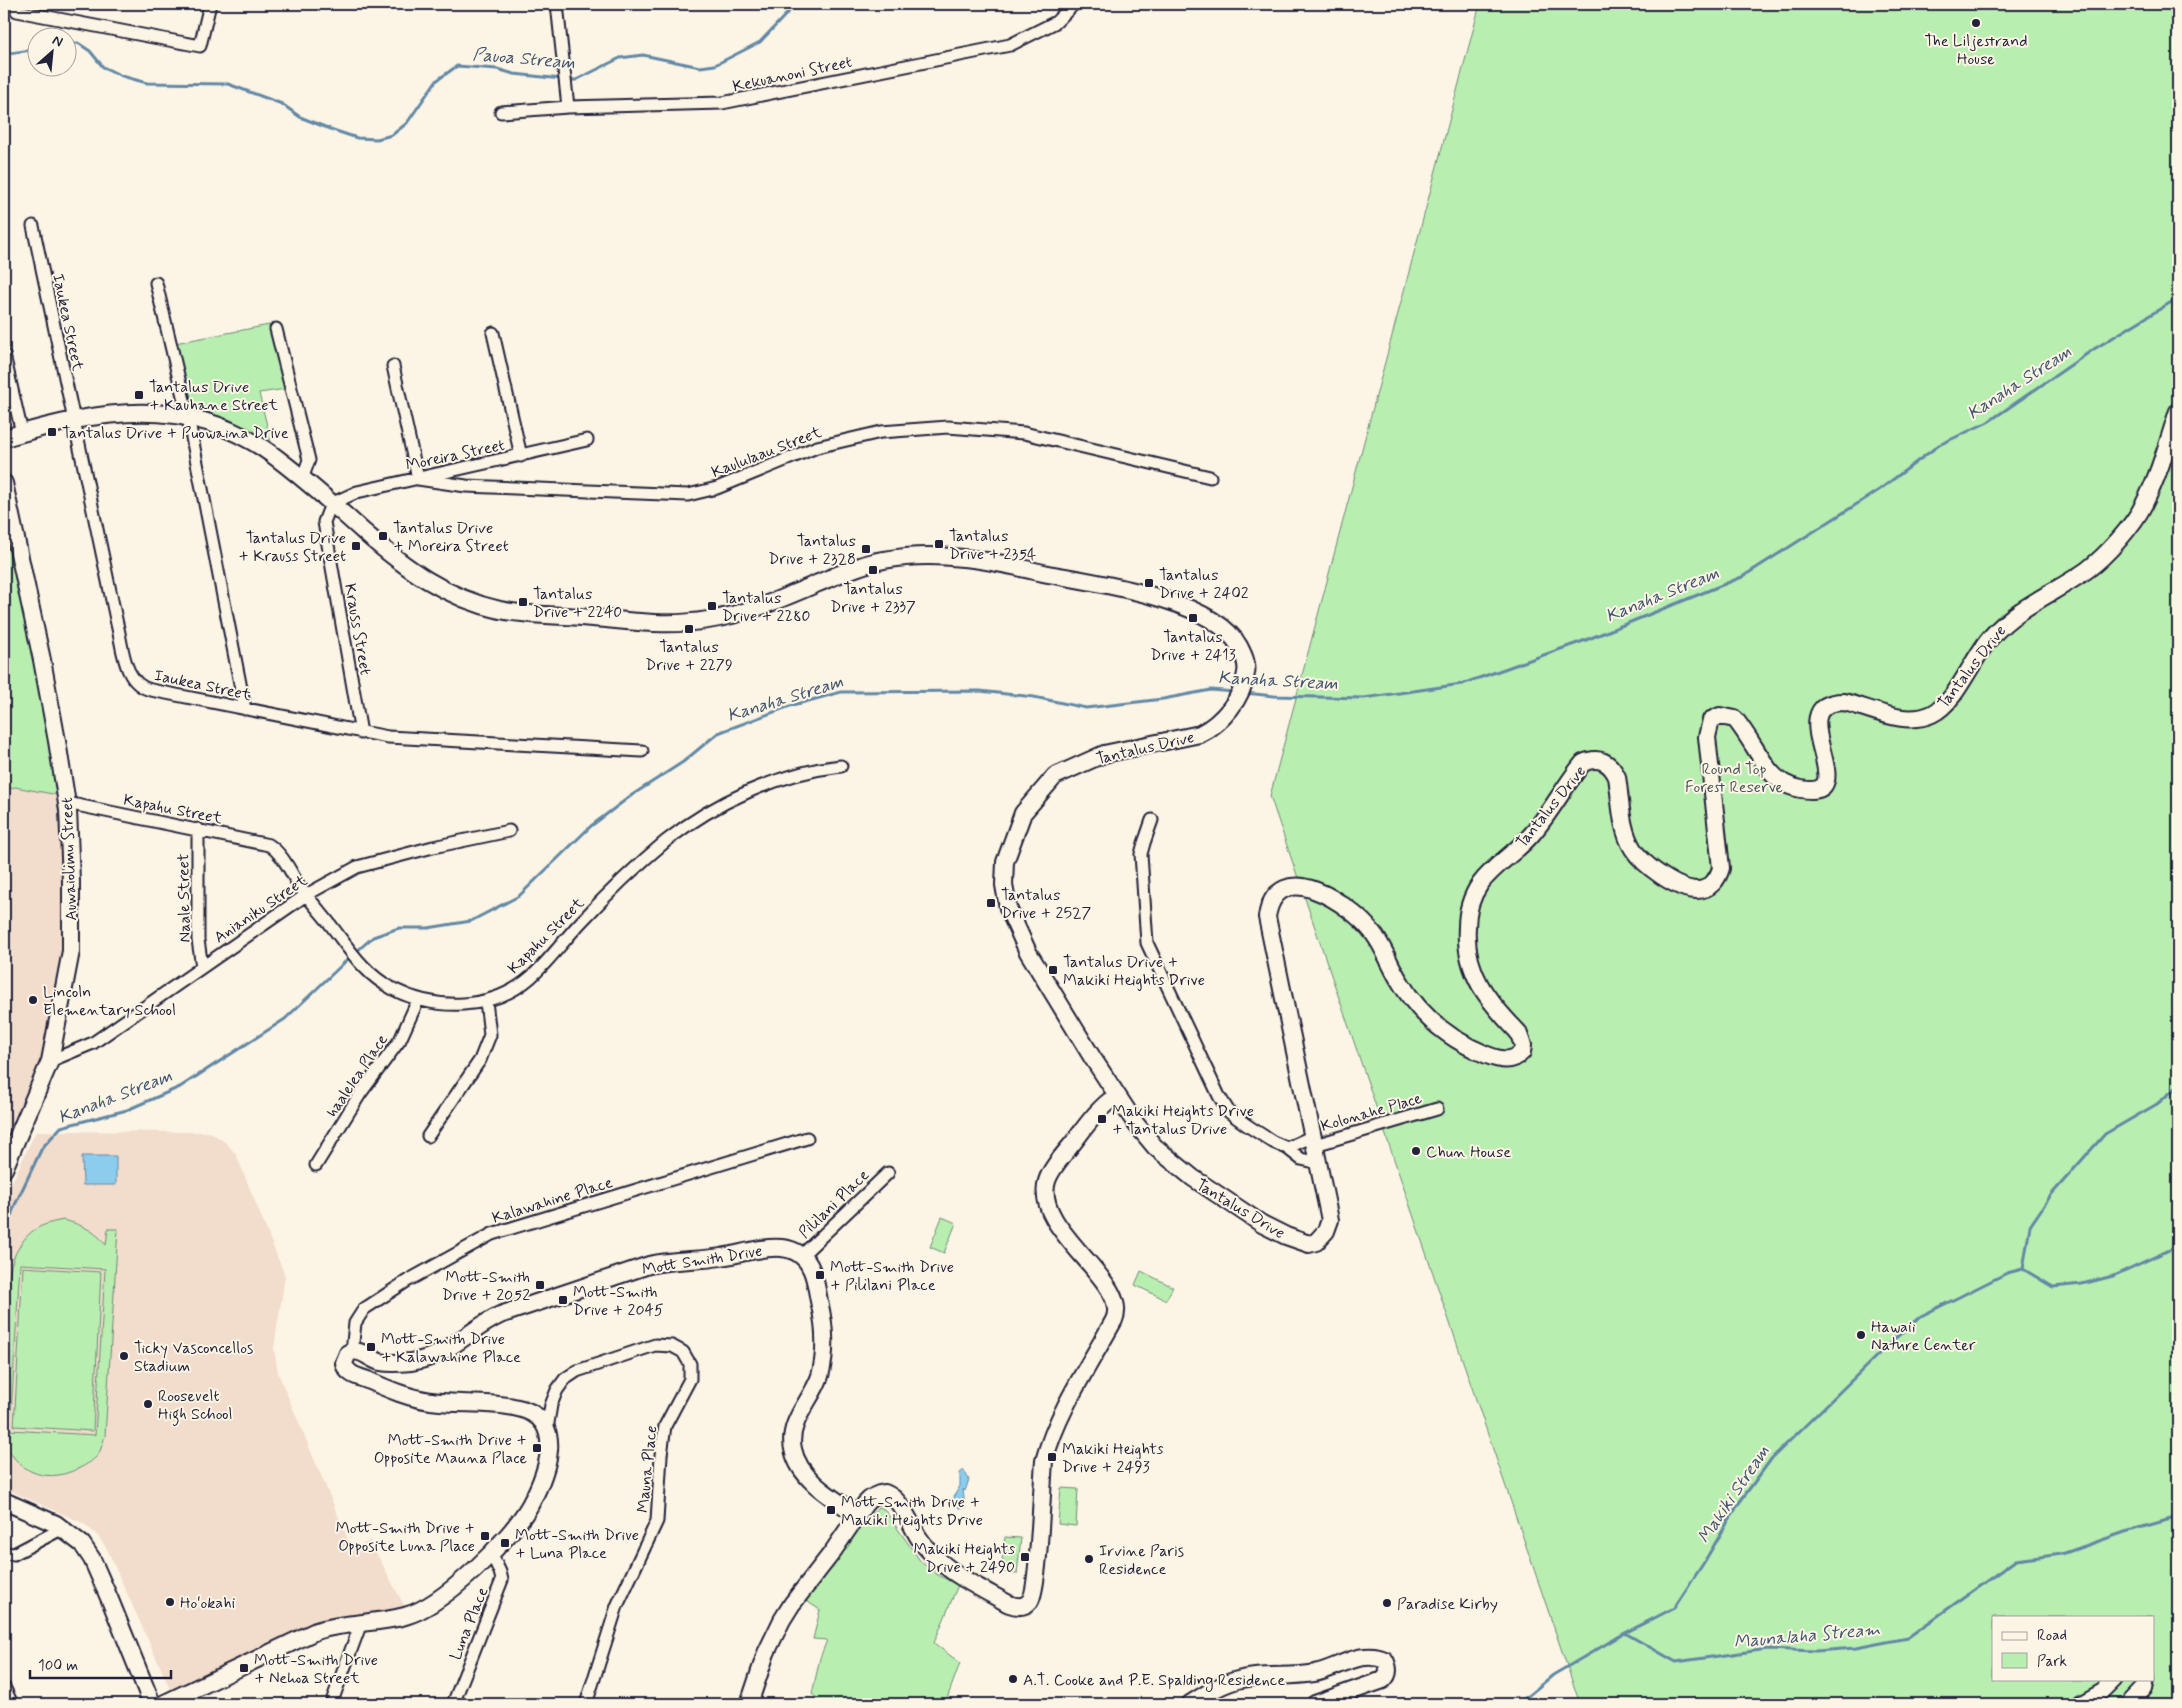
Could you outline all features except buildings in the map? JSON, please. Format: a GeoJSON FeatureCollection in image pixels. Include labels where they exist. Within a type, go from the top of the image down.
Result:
{"type":"FeatureCollection","features":[{"type":"Feature","properties":{"kind":"street"},"geometry":{"type":"LineString","coordinates":[[17,4],[17,11],[200,46],[210,4]]}},
{"type":"Feature","properties":{"kind":"street"},"geometry":{"type":"LineString","coordinates":[[557,4],[568,107]]}},
{"type":"Feature","properties":{"kind":"street","name":"Kekuanoni Street"},"geometry":{"type":"LineString","coordinates":[[501,112],[568,107],[722,104],[1010,45],[1056,22],[1074,4]]}},
{"type":"Feature","properties":{"kind":"street","name":"Iaukea Street"},"geometry":{"type":"LineString","coordinates":[[33,226],[117,624],[132,679],[146,689],[388,737],[642,750]]}},
{"type":"Feature","properties":{"kind":"street"},"geometry":{"type":"LineString","coordinates":[[156,283],[188,417],[245,709]]}},
{"type":"Feature","properties":{"kind":"street"},"geometry":{"type":"LineString","coordinates":[[276,329],[310,460],[302,479]]}},
{"type":"Feature","properties":{"kind":"street"},"geometry":{"type":"LineString","coordinates":[[493,333],[521,456]]}},
{"type":"Feature","properties":{"kind":"street"},"geometry":{"type":"LineString","coordinates":[[4,355],[11,436]]}},
{"type":"Feature","properties":{"kind":"street"},"geometry":{"type":"LineString","coordinates":[[393,366],[418,479]]}},
{"type":"Feature","properties":{"kind":"street","name":"Tantalus Drive"},"geometry":{"type":"LineString","coordinates":[[11,436],[94,415],[128,411],[158,412],[210,423],[249,440],[270,453],[396,559],[431,584],[476,604],[522,613],[652,624],[708,620],[742,612],[774,601],[871,562],[892,558],[928,556],[994,562],[1157,598],[1194,610],[1221,625],[1235,639],[1241,649],[1246,661],[1247,672],[1239,692],[1225,716],[1200,734],[1104,754],[1054,776],[1022,813],[1005,862],[1004,885],[1008,908],[1028,952],[1116,1096],[1154,1147],[1173,1164],[1262,1224],[1308,1244],[1316,1242],[1322,1237],[1330,1220],[1320,1163],[1267,917],[1270,902],[1278,891],[1290,886],[1309,889],[1330,897],[1347,908],[1374,934],[1400,982],[1414,1003],[1431,1021],[1448,1035],[1474,1050],[1499,1058],[1513,1059],[1522,1052],[1522,1040],[1518,1032],[1483,991],[1472,972],[1466,935],[1468,911],[1475,892],[1481,884],[1532,834],[1583,762],[1592,759],[1602,760],[1614,771],[1617,777],[1625,830],[1633,849],[1644,863],[1682,886],[1698,890],[1705,888],[1718,877],[1721,868],[1707,737],[1711,720],[1720,716],[1735,719],[1770,771],[1791,786],[1810,790],[1817,789],[1823,785],[1827,778],[1827,764],[1816,729],[1819,715],[1825,706],[1834,702],[1844,702],[1908,719],[1920,718],[1943,707],[1977,655],[2006,621],[2028,604],[2087,570],[2124,532],[2144,505],[2164,455],[2178,411]]}},
{"type":"Feature","properties":{"kind":"street","name":"Kaululaau Street"},"geometry":{"type":"LineString","coordinates":[[418,479],[466,486],[688,495],[717,488],[817,447],[881,432],[948,427],[1024,433],[1210,477]]}},
{"type":"Feature","properties":{"kind":"street","name":"Moreira Street"},"geometry":{"type":"LineString","coordinates":[[331,504],[357,492],[587,440]]}},
{"type":"Feature","properties":{"kind":"street","name":"Auwaiolimu Street"},"geometry":{"type":"LineString","coordinates":[[4,483],[42,660],[67,803],[71,881],[71,951],[50,1061],[4,1169]]}},
{"type":"Feature","properties":{"kind":"street","name":"Krauss Street"},"geometry":{"type":"LineString","coordinates":[[331,504],[324,522],[361,733]]}},
{"type":"Feature","properties":{"kind":"street","name":"Kapahu Street"},"geometry":{"type":"LineString","coordinates":[[67,803],[198,829],[271,846],[306,895],[361,965],[378,981],[418,1000],[449,1004],[486,1001],[512,990],[530,978],[610,892],[684,828],[716,808],[765,786],[817,770],[841,766]]}},
{"type":"Feature","properties":{"kind":"street"},"geometry":{"type":"LineString","coordinates":[[1152,820],[1141,854],[1147,943],[1219,1096],[1229,1112],[1273,1142],[1287,1148],[1301,1159],[1320,1163]]}},
{"type":"Feature","properties":{"kind":"street","name":"Naale Street"},"geometry":{"type":"LineString","coordinates":[[198,829],[198,940],[202,967]]}},
{"type":"Feature","properties":{"kind":"street","name":"Anianiku Street"},"geometry":{"type":"LineString","coordinates":[[50,1061],[93,1043],[306,895],[357,867],[433,847],[509,831]]}},
{"type":"Feature","properties":{"kind":"street","name":"haalelea Place"},"geometry":{"type":"LineString","coordinates":[[316,1166],[360,1094],[400,1040],[418,1000]]}},
{"type":"Feature","properties":{"kind":"street"},"geometry":{"type":"LineString","coordinates":[[428,1136],[480,1060],[490,1035],[486,1001]]}},
{"type":"Feature","properties":{"kind":"street"},"geometry":{"type":"LineString","coordinates":[[750,1704],[766,1653],[782,1620],[871,1497],[885,1493],[890,1495],[901,1505],[919,1538],[938,1561],[958,1575],[1009,1604],[1018,1607],[1025,1606],[1029,1602],[1036,1577],[1042,1476],[1048,1447],[1058,1422],[1114,1320],[1117,1310],[1115,1301],[1102,1279],[1063,1234],[1048,1203],[1045,1188],[1052,1170],[1095,1114],[1116,1096]]}},
{"type":"Feature","properties":{"kind":"street","name":"Kolonahe Place"},"geometry":{"type":"LineString","coordinates":[[1287,1148],[1437,1109]]}},
{"type":"Feature","properties":{"kind":"street","name":"Kalawahine Place"},"geometry":{"type":"LineString","coordinates":[[352,1352],[355,1323],[364,1308],[407,1281],[492,1234],[807,1138]]}},
{"type":"Feature","properties":{"kind":"street","name":"Pililani Place"},"geometry":{"type":"LineString","coordinates":[[801,1256],[888,1174]]}},
{"type":"Feature","properties":{"kind":"street","name":"Mott Smith Drive"},"geometry":{"type":"LineString","coordinates":[[352,1352],[359,1352],[385,1363],[422,1360],[451,1348],[486,1322],[500,1315],[660,1262],[733,1256],[772,1247],[790,1250],[801,1256]]}},
{"type":"Feature","properties":{"kind":"street"},"geometry":{"type":"LineString","coordinates":[[801,1256],[810,1266],[814,1278],[822,1316],[825,1350],[820,1376],[796,1422],[793,1449],[798,1463],[812,1480],[828,1495],[858,1515]]}},
{"type":"Feature","properties":{"kind":"street","name":"Mauna Place"},"geometry":{"type":"LineString","coordinates":[[547,1429],[551,1405],[557,1390],[565,1379],[577,1371],[655,1345],[672,1346],[683,1352],[690,1364],[690,1379],[665,1426],[661,1455],[657,1521],[617,1606],[586,1704]]}},
{"type":"Feature","properties":{"kind":"street"},"geometry":{"type":"LineString","coordinates":[[163,1704],[306,1635],[326,1628],[402,1617],[425,1608],[438,1600],[491,1553],[517,1525],[537,1490],[550,1452],[550,1440],[547,1429],[533,1413],[519,1408],[436,1402],[400,1394],[349,1372],[344,1363],[346,1356],[352,1352]]}},
{"type":"Feature","properties":{"kind":"street"},"geometry":{"type":"LineString","coordinates":[[4,1501],[63,1528],[82,1544],[92,1559],[152,1704]]}},
{"type":"Feature","properties":{"kind":"street"},"geometry":{"type":"LineString","coordinates":[[4,1553],[14,1554],[63,1528]]}},
{"type":"Feature","properties":{"kind":"street","name":"Luna Place"},"geometry":{"type":"LineString","coordinates":[[454,1704],[502,1580],[491,1553]]}},
{"type":"Feature","properties":{"kind":"street"},"geometry":{"type":"LineString","coordinates":[[331,1704],[362,1622]]}},
{"type":"Feature","properties":{"kind":"street"},"geometry":{"type":"LineString","coordinates":[[1190,1704],[1226,1684],[1244,1678],[1316,1672],[1369,1656],[1385,1660],[1389,1668],[1383,1680],[1316,1704]]}},
{"type":"Feature","properties":{"kind":"street"},"geometry":{"type":"LineString","coordinates":[[2079,1704],[2102,1691],[2113,1680]]}},
{"type":"Feature","properties":{"kind":"street"},"geometry":{"type":"LineString","coordinates":[[2129,1704],[2144,1688],[2146,1680]]}},
{"type":"Feature","properties":{"kind":"street"},"geometry":{"type":"LineString","coordinates":[[4,1687],[12,1704]]}},
{"type":"Feature","properties":{"kind":"shaded area","name":"Lincoln Elementary School"},"geometry":{"type":"Polygon","coordinates":[[[15,787],[58,795],[71,881],[50,1061],[4,1159],[4,790],[15,787]]]}},
{"type":"Feature","properties":{"kind":"shaded area","name":"Roosevelt High School"},"geometry":{"type":"Polygon","coordinates":[[[40,1131],[210,1132],[226,1143],[236,1154],[285,1276],[274,1348],[278,1373],[352,1549],[370,1541],[407,1611],[313,1626],[171,1691],[107,1549],[98,1536],[83,1523],[4,1488],[4,1199],[35,1133],[40,1131]]]}},
{"type":"Feature","properties":{"kind":"green space","name":"Round Top Forest Reserve"},"geometry":{"type":"Polygon","coordinates":[[[1480,4],[2178,4],[2178,1704],[1580,1704],[1270,796],[1480,4]]]}},
{"type":"Feature","properties":{"kind":"green space"},"geometry":{"type":"Polygon","coordinates":[[[269,325],[286,389],[259,393],[271,442],[229,419],[192,409],[175,343],[269,325]]]}},
{"type":"Feature","properties":{"kind":"green space"},"geometry":{"type":"Polygon","coordinates":[[[4,508],[58,795],[15,787],[4,790],[4,508]]]}},
{"type":"Feature","properties":{"kind":"green space"},"geometry":{"type":"Polygon","coordinates":[[[942,1217],[956,1223],[944,1253],[930,1247],[942,1217]]]}},
{"type":"Feature","properties":{"kind":"green space"},"geometry":{"type":"Polygon","coordinates":[[[64,1220],[82,1226],[97,1235],[106,1245],[108,1229],[118,1229],[105,1436],[98,1455],[91,1462],[64,1474],[52,1476],[32,1472],[15,1459],[4,1439],[4,1408],[8,1290],[11,1265],[22,1242],[31,1232],[36,1228],[64,1220]],[[20,1264],[10,1430],[95,1435],[105,1269],[20,1264]]]}},
{"type":"Feature","properties":{"kind":"green space"},"geometry":{"type":"Polygon","coordinates":[[[23,1267],[101,1272],[93,1431],[14,1426],[23,1267]]]}},
{"type":"Feature","properties":{"kind":"green space"},"geometry":{"type":"Polygon","coordinates":[[[1141,1271],[1173,1287],[1166,1300],[1135,1285],[1141,1271]]]}},
{"type":"Feature","properties":{"kind":"green space"},"geometry":{"type":"Polygon","coordinates":[[[1061,1488],[1078,1489],[1076,1526],[1058,1524],[1061,1488]]]}},
{"type":"Feature","properties":{"kind":"green space"},"geometry":{"type":"Polygon","coordinates":[[[878,1507],[884,1509],[921,1562],[938,1575],[958,1585],[934,1643],[960,1663],[945,1704],[823,1704],[812,1694],[820,1658],[827,1640],[813,1639],[820,1610],[805,1600],[855,1533],[878,1507]]]}},
{"type":"Feature","properties":{"kind":"green space"},"geometry":{"type":"Polygon","coordinates":[[[1005,1537],[1021,1538],[1017,1574],[1001,1572],[1005,1537]]]}},
{"type":"Feature","properties":{"kind":"water"},"geometry":{"type":"Polygon","coordinates":[[[82,1156],[116,1156],[116,1185],[83,1185],[82,1156]]]}},
{"type":"Feature","properties":{"kind":"water"},"geometry":{"type":"Polygon","coordinates":[[[964,1470],[969,1480],[965,1491],[963,1489],[965,1508],[959,1508],[955,1503],[954,1496],[960,1486],[960,1473],[964,1470]]]}},
{"type":"Feature","properties":{"kind":"waterway","name":"Pauoa Stream"},"geometry":{"type":"LineString","coordinates":[[568,80],[576,80],[620,58],[643,55],[700,67],[715,65],[760,42],[796,4]]}},
{"type":"Feature","properties":{"kind":"waterway","name":"Pauoa Stream"},"geometry":{"type":"LineString","coordinates":[[78,43],[90,51],[103,67],[122,76],[147,83],[228,84],[282,104],[300,117],[357,138],[377,139],[392,135],[407,123],[436,81],[457,66],[497,69],[514,74],[562,79]]}},
{"type":"Feature","properties":{"kind":"waterway","name":"Pauoa Stream"},"geometry":{"type":"LineString","coordinates":[[4,54],[28,50]]}},
{"type":"Feature","properties":{"kind":"waterway","name":"Kanaha Stream"},"geometry":{"type":"LineString","coordinates":[[1245,693],[1274,696],[1364,698],[1462,684],[1586,640],[1742,577],[1879,490],[1939,445],[1988,422],[2094,349],[2178,298]]}},
{"type":"Feature","properties":{"kind":"waterway","name":"Kanaha Stream"},"geometry":{"type":"LineString","coordinates":[[356,952],[373,937],[399,928],[428,928],[471,921],[519,896],[591,826],[632,795],[683,762],[718,733],[790,706],[841,692],[980,691],[1034,697],[1086,708],[1163,699],[1211,690],[1234,692]]}},
{"type":"Feature","properties":{"kind":"waterway","name":"Kanaha Stream"},"geometry":{"type":"LineString","coordinates":[[4,1237],[14,1207],[42,1148],[61,1127],[127,1110],[180,1087],[285,1019],[347,960]]}},
{"type":"Feature","properties":{"kind":"waterway"},"geometry":{"type":"LineString","coordinates":[[2023,1269],[2030,1226],[2051,1195],[2105,1134],[2157,1104],[2178,1086]]}},
{"type":"Feature","properties":{"kind":"waterway"},"geometry":{"type":"LineString","coordinates":[[2023,1269],[2053,1287],[2082,1284],[2113,1276],[2178,1246]]}},
{"type":"Feature","properties":{"kind":"waterway","name":"Makiki Stream"},"geometry":{"type":"LineString","coordinates":[[1518,1704],[1553,1675],[1625,1633],[1674,1608],[1739,1503],[1772,1458],[1892,1341],[1921,1316],[2007,1273],[2023,1269]]}},
{"type":"Feature","properties":{"kind":"waterway","name":"Maunalaha Stream"},"geometry":{"type":"LineString","coordinates":[[1625,1633],[1676,1662],[1768,1649],[1816,1651],[1856,1648],[1907,1638],[2016,1560],[2062,1554],[2125,1532],[2178,1517]]}},
{"type":"Feature","properties":{"kind":"place","name":"The Liljestrand House"},"geometry":{"type":"Point","coordinates":[1976,23]}},
{"type":"Feature","properties":{"kind":"place","name":"Tantalus Drive + Kauhane Street"},"geometry":{"type":"Point","coordinates":[139,395]}},
{"type":"Feature","properties":{"kind":"place","name":"Tantalus Drive + Puowaina Drive"},"geometry":{"type":"Point","coordinates":[52,432]}},
{"type":"Feature","properties":{"kind":"place","name":"Tantalus Drive + Moreira Street"},"geometry":{"type":"Point","coordinates":[383,536]}},
{"type":"Feature","properties":{"kind":"place","name":"Tantalus Drive + 2354"},"geometry":{"type":"Point","coordinates":[939,544]}},
{"type":"Feature","properties":{"kind":"place","name":"Tantalus Drive + Krauss Street"},"geometry":{"type":"Point","coordinates":[356,546]}},
{"type":"Feature","properties":{"kind":"place","name":"Tantalus Drive + 2328"},"geometry":{"type":"Point","coordinates":[866,549]}},
{"type":"Feature","properties":{"kind":"place","name":"Tantalus Drive + 2337"},"geometry":{"type":"Point","coordinates":[873,570]}},
{"type":"Feature","properties":{"kind":"place","name":"Tantalus Drive + 2402"},"geometry":{"type":"Point","coordinates":[1149,583]}},
{"type":"Feature","properties":{"kind":"place","name":"Tantalus Drive + 2240"},"geometry":{"type":"Point","coordinates":[523,602]}},
{"type":"Feature","properties":{"kind":"place","name":"Tantalus Drive + 2280"},"geometry":{"type":"Point","coordinates":[712,606]}},
{"type":"Feature","properties":{"kind":"place","name":"Tantalus Drive + 2413"},"geometry":{"type":"Point","coordinates":[1193,618]}},
{"type":"Feature","properties":{"kind":"place","name":"Tantalus Drive + 2279"},"geometry":{"type":"Point","coordinates":[689,629]}},
{"type":"Feature","properties":{"kind":"place","name":"Tantalus Drive + 2527"},"geometry":{"type":"Point","coordinates":[991,903]}},
{"type":"Feature","properties":{"kind":"place","name":"Tantalus Drive + Makiki Heights Drive"},"geometry":{"type":"Point","coordinates":[1053,970]}},
{"type":"Feature","properties":{"kind":"place","name":"Lincoln Elementary School"},"geometry":{"type":"Point","coordinates":[33,1000]}},
{"type":"Feature","properties":{"kind":"place","name":"Makiki Heights Drive + Tantalus Drive"},"geometry":{"type":"Point","coordinates":[1102,1119]}},
{"type":"Feature","properties":{"kind":"place","name":"Chun House"},"geometry":{"type":"Point","coordinates":[1416,1151]}},
{"type":"Feature","properties":{"kind":"place","name":"Mott-Smith Drive + Pililani Place"},"geometry":{"type":"Point","coordinates":[820,1275]}},
{"type":"Feature","properties":{"kind":"place","name":"Mott-Smith Drive + 2052"},"geometry":{"type":"Point","coordinates":[540,1285]}},
{"type":"Feature","properties":{"kind":"place","name":"Mott-Smith Drive + 2045"},"geometry":{"type":"Point","coordinates":[563,1300]}},
{"type":"Feature","properties":{"kind":"place","name":"Hawaii Nature Center"},"geometry":{"type":"Point","coordinates":[1861,1335]}},
{"type":"Feature","properties":{"kind":"place","name":"Mott-Smith Drive + Kalawahine Place"},"geometry":{"type":"Point","coordinates":[371,1347]}},
{"type":"Feature","properties":{"kind":"place","name":"Ticky Vasconcellos Stadium"},"geometry":{"type":"Point","coordinates":[124,1356]}},
{"type":"Feature","properties":{"kind":"place","name":"Roosevelt High School"},"geometry":{"type":"Point","coordinates":[148,1404]}},
{"type":"Feature","properties":{"kind":"place","name":"Mott-Smith Drive + Opposite Mauna Place"},"geometry":{"type":"Point","coordinates":[537,1448]}},
{"type":"Feature","properties":{"kind":"place","name":"Makiki Heights Drive + 2493"},"geometry":{"type":"Point","coordinates":[1052,1457]}},
{"type":"Feature","properties":{"kind":"place","name":"Mott-Smith Drive + Makiki Heights Drive"},"geometry":{"type":"Point","coordinates":[831,1510]}},
{"type":"Feature","properties":{"kind":"place","name":"Mott-Smith Drive + Opposite Luna Place"},"geometry":{"type":"Point","coordinates":[485,1536]}},
{"type":"Feature","properties":{"kind":"place","name":"Mott-Smith Drive + Luna Place"},"geometry":{"type":"Point","coordinates":[505,1543]}},
{"type":"Feature","properties":{"kind":"place","name":"Makiki Heights Drive + 2490"},"geometry":{"type":"Point","coordinates":[1025,1557]}},
{"type":"Feature","properties":{"kind":"place","name":"Irvine Paris Residence"},"geometry":{"type":"Point","coordinates":[1089,1559]}},
{"type":"Feature","properties":{"kind":"place","name":"Hoʻokahi"},"geometry":{"type":"Point","coordinates":[170,1602]}},
{"type":"Feature","properties":{"kind":"place","name":"Paradise Kirby"},"geometry":{"type":"Point","coordinates":[1387,1603]}},
{"type":"Feature","properties":{"kind":"place","name":"Mott-Smith Drive + Nehoa Street"},"geometry":{"type":"Point","coordinates":[244,1668]}},
{"type":"Feature","properties":{"kind":"place","name":"A.T. Cooke and P.E. Spalding Residence"},"geometry":{"type":"Point","coordinates":[1013,1679]}}]}
